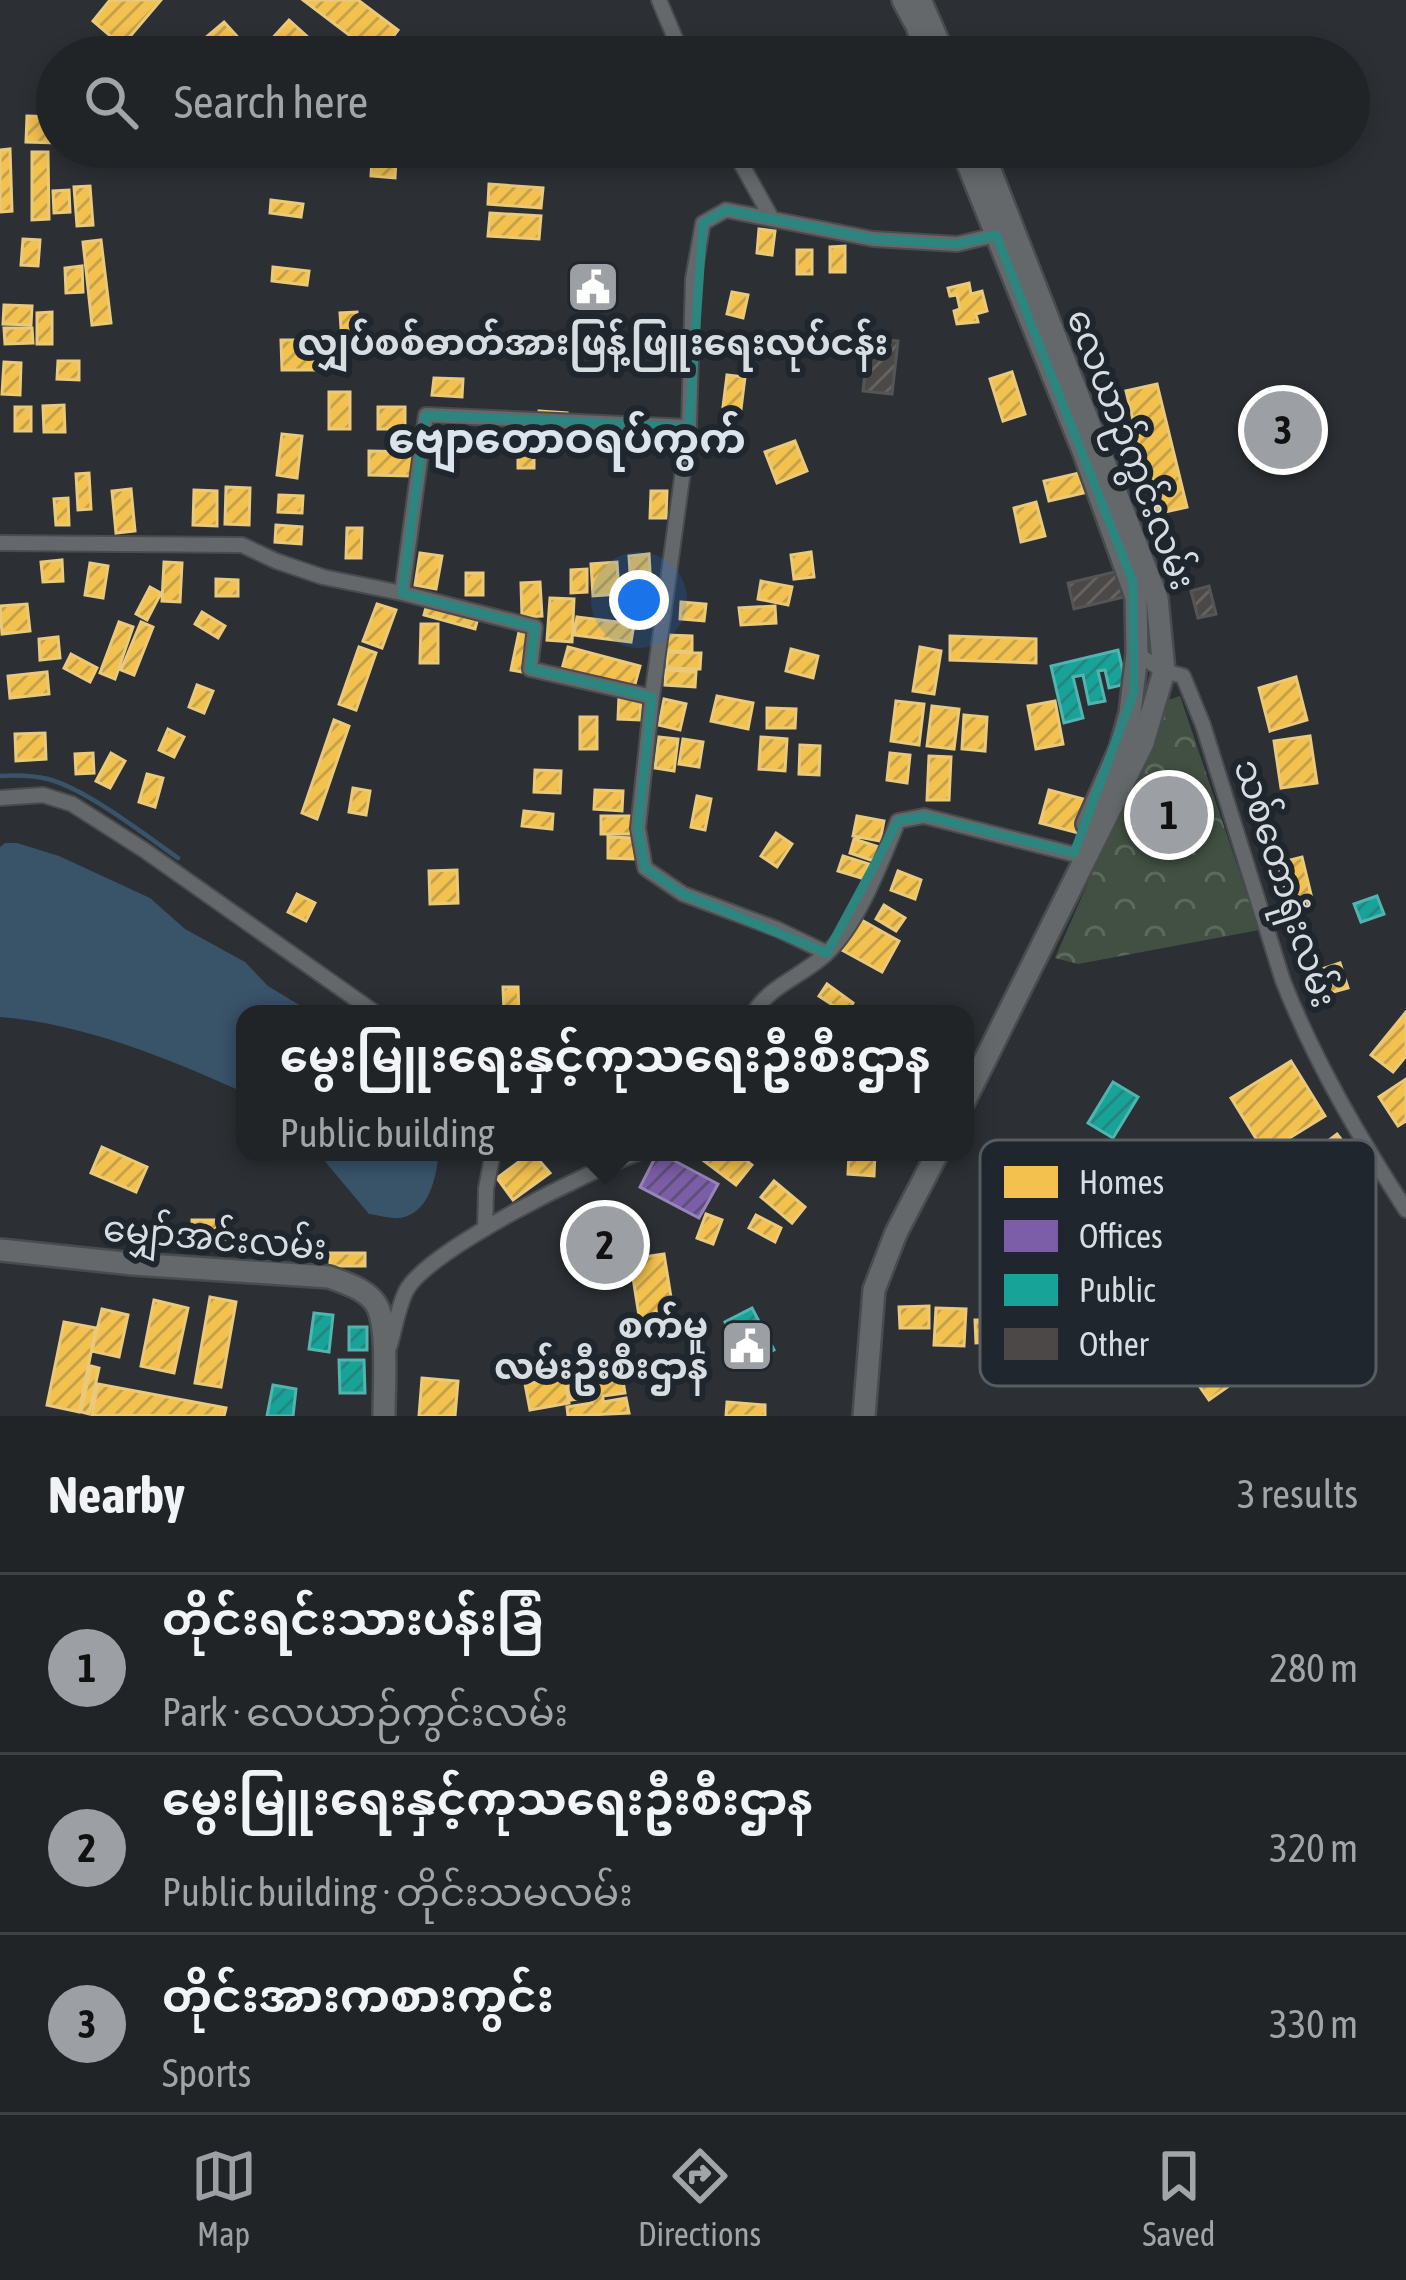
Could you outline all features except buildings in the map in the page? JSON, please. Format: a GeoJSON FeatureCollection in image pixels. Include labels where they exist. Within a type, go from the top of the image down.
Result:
{"type":"FeatureCollection","features":[{"type":"Feature","properties":{"kind":"street"},"geometry":{"type":"LineString","coordinates":[[659,0],[674,36]]}},
{"type":"Feature","properties":{"kind":"street"},"geometry":{"type":"LineString","coordinates":[[903,0],[920,36]]}},
{"type":"Feature","properties":{"kind":"street"},"geometry":{"type":"LineString","coordinates":[[920,0],[936,36]]}},
{"type":"Feature","properties":{"kind":"street"},"geometry":{"type":"LineString","coordinates":[[744,168],[772,219]]}},
{"type":"Feature","properties":{"kind":"street","name":"လေယာဉ်ကွင်းလမ်း"},"geometry":{"type":"LineString","coordinates":[[969,168],[1133,582],[1137,655],[1120,749],[1080,855],[974,1081]]}},
{"type":"Feature","properties":{"kind":"street","name":"လေယာဉ်ကွင်းလမ်း"},"geometry":{"type":"LineString","coordinates":[[974,1056],[1143,743],[1164,671],[1157,598],[989,168]]}},
{"type":"Feature","properties":{"kind":"street"},"geometry":{"type":"LineString","coordinates":[[827,953],[777,928],[682,894],[646,868],[638,828],[689,427],[693,279],[703,223],[725,210],[873,239],[957,244],[996,235]]}},
{"type":"Feature","properties":{"kind":"street"},"geometry":{"type":"LineString","coordinates":[[402,592],[426,415],[689,427]]}},
{"type":"Feature","properties":{"kind":"street"},"geometry":{"type":"LineString","coordinates":[[0,544],[242,545],[323,577],[535,627],[530,669],[652,697]]}},
{"type":"Feature","properties":{"kind":"street","name":"သစ်တောရုံးလမ်း"},"geometry":{"type":"LineString","coordinates":[[1137,655],[1183,676],[1203,725],[1282,981],[1361,1140]]}},
{"type":"Feature","properties":{"kind":"street"},"geometry":{"type":"LineString","coordinates":[[0,798],[43,795],[72,804],[364,1005]]}},
{"type":"Feature","properties":{"kind":"street"},"geometry":{"type":"LineString","coordinates":[[758,1005],[827,953],[853,918],[898,821],[924,816],[1080,855]]}},
{"type":"Feature","properties":{"kind":"street"},"geometry":{"type":"LineString","coordinates":[[485,1229],[491,1161]]}},
{"type":"Feature","properties":{"kind":"street"},"geometry":{"type":"LineString","coordinates":[[385,1362],[407,1289],[431,1264],[508,1215],[622,1161]]}},
{"type":"Feature","properties":{"kind":"street"},"geometry":{"type":"LineString","coordinates":[[851,1416],[865,1274],[919,1161]]}},
{"type":"Feature","properties":{"kind":"street"},"geometry":{"type":"LineString","coordinates":[[864,1416],[874,1290],[896,1233],[933,1161]]}},
{"type":"Feature","properties":{"kind":"street","name":"သစ်တောရုံးလမ်း"},"geometry":{"type":"LineString","coordinates":[[1376,1163],[1406,1210]]}},
{"type":"Feature","properties":{"kind":"street","name":"မျှော်အင်းလမ်း"},"geometry":{"type":"LineString","coordinates":[[0,1250],[328,1277],[352,1285],[378,1308],[385,1362],[384,1416]]}},
{"type":"Feature","properties":{"kind":"highlighted area"},"geometry":{"type":"Polygon","coordinates":[[[726,210],[873,239],[957,244],[996,235],[1133,582],[1134,692],[1074,853],[924,816],[898,821],[827,953],[683,894],[645,868],[638,828],[652,697],[530,669],[535,627],[402,593],[426,415],[689,427],[703,223],[726,210]]]}},
{"type":"Feature","properties":{"kind":"green space"},"geometry":{"type":"Polygon","coordinates":[[[1180,696],[1259,930],[1078,964],[1055,958],[1168,700],[1180,696]]]}},
{"type":"Feature","properties":{"kind":"water"},"geometry":{"type":"Polygon","coordinates":[[[17,843],[59,856],[150,898],[185,929],[245,962],[268,986],[299,1005],[236,1005],[236,1089],[94,1035],[0,1017],[0,847],[17,843]]]}},
{"type":"Feature","properties":{"kind":"water"},"geometry":{"type":"Polygon","coordinates":[[[325,1161],[437,1161],[433,1183],[418,1209],[396,1218],[369,1214],[325,1161]]]}},
{"type":"Feature","properties":{"kind":"waterway"},"geometry":{"type":"LineString","coordinates":[[0,776],[63,784],[178,858]]}},
{"type":"Feature","properties":{"kind":"place","name":"လျှပ်စစ်ဓာတ်အားဖြန့်ဖြူးရေးလုပ်ငန်း"},"geometry":{"type":"Point","coordinates":[593,287]}},
{"type":"Feature","properties":{"kind":"place","name":"တိုင်းအားကစားကွင်း"},"geometry":{"type":"Point","coordinates":[1283,430]}},
{"type":"Feature","properties":{"kind":"place","name":"တိုင်းရင်းသားပန်းခြံ"},"geometry":{"type":"Point","coordinates":[1169,815]}},
{"type":"Feature","properties":{"kind":"place","name":"မွေးမြူးရေးနှင့်ကုသရေးဦးစီးဌာန"},"geometry":{"type":"Point","coordinates":[605,1245]}},
{"type":"Feature","properties":{"kind":"place","name":"စက်မူ လမ်းဦးစီးဌာန"},"geometry":{"type":"Point","coordinates":[747,1346]}},
{"type":"Feature","properties":{"kind":"district","name":"ဗျောတောဝရပ်ကွက်"},"geometry":{"type":"Point","coordinates":[567,438]}}]}
